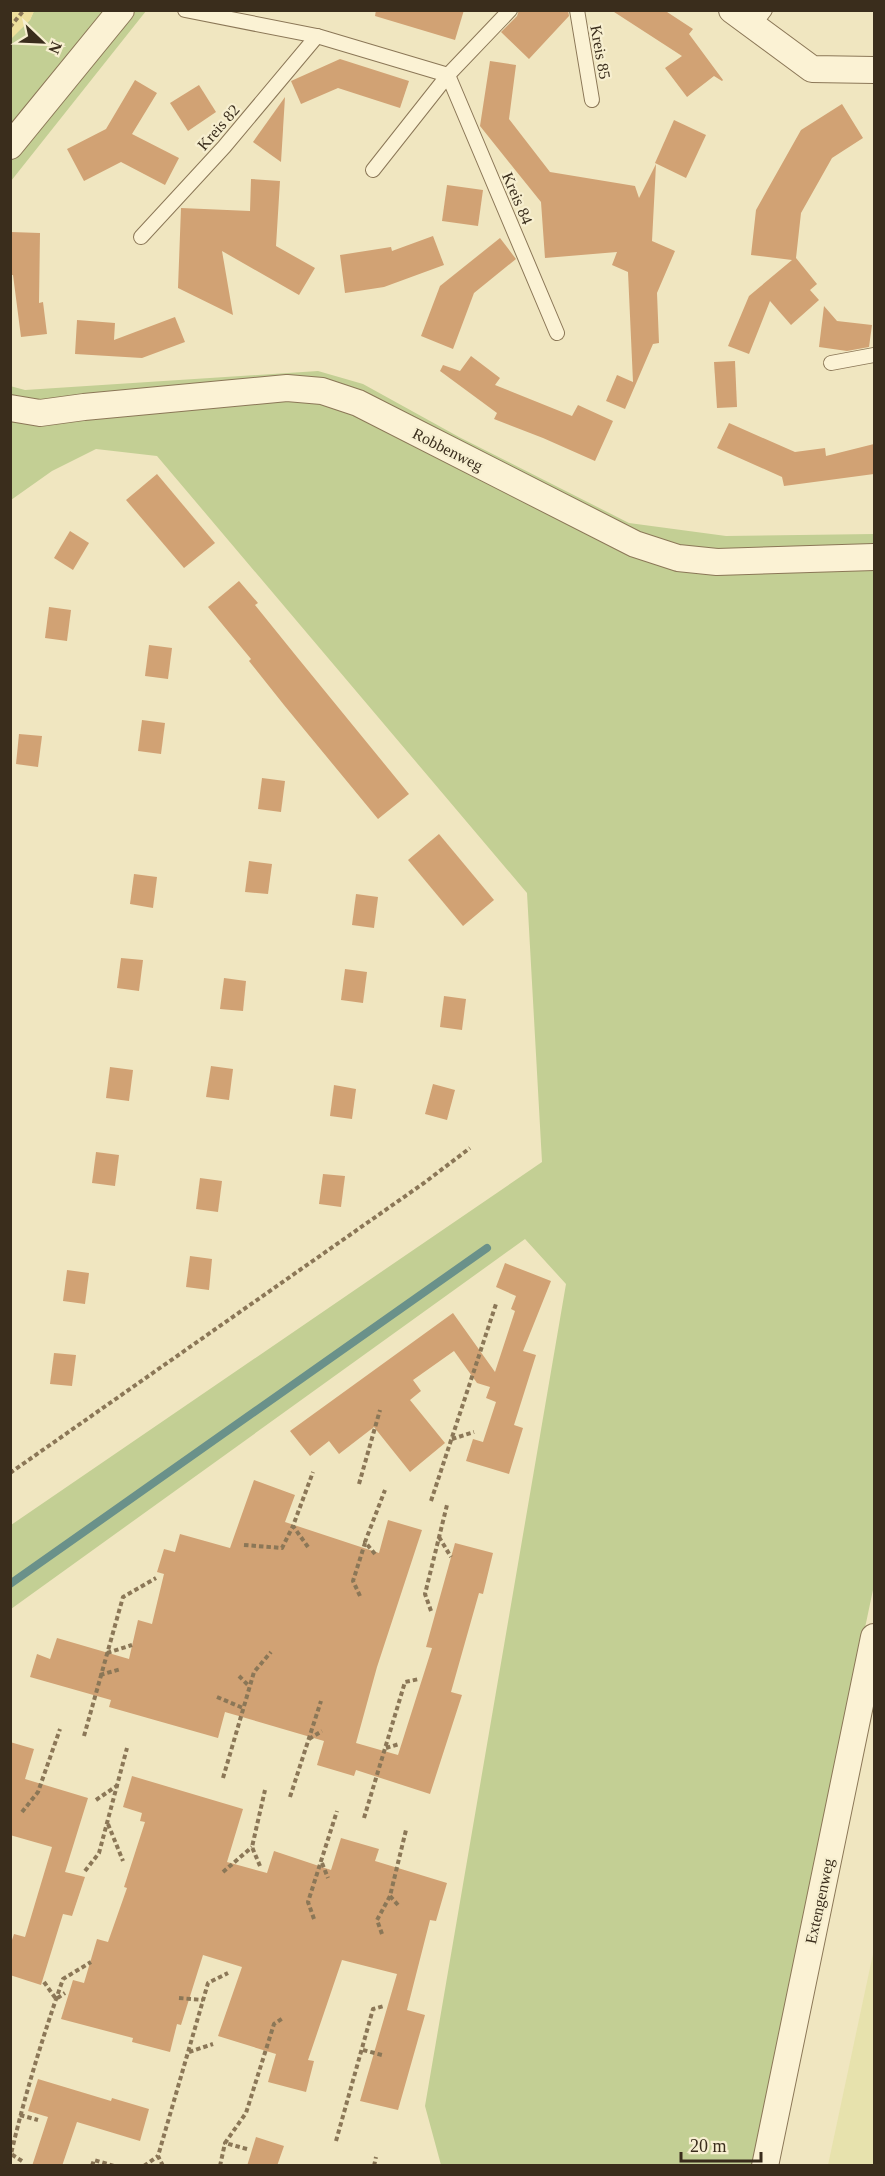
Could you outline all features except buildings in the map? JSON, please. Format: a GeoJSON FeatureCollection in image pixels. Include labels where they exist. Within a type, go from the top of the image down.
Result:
{"type":"FeatureCollection","features":[{"type":"Feature","properties":{"kind":"street"},"geometry":{"type":"LineString","coordinates":[[10,146],[121,10]]}},
{"type":"Feature","properties":{"kind":"street"},"geometry":{"type":"LineString","coordinates":[[732,10],[759,18],[812,69],[874,70]]}},
{"type":"Feature","properties":{"kind":"street","name":"Robbenweg"},"geometry":{"type":"LineString","coordinates":[[10,408],[40,413],[287,388],[322,391],[358,403],[634,544],[678,558],[717,562],[874,557]]}},
{"type":"Feature","properties":{"kind":"street","name":"Extengenweg"},"geometry":{"type":"LineString","coordinates":[[765,2166],[874,1638]]}},
{"type":"Feature","properties":{"kind":"lane"},"geometry":{"type":"LineString","coordinates":[[185,10],[317,36],[448,75]]}},
{"type":"Feature","properties":{"kind":"lane"},"geometry":{"type":"LineString","coordinates":[[373,170],[448,75],[510,10]]}},
{"type":"Feature","properties":{"kind":"lane","name":"Kreis 85"},"geometry":{"type":"LineString","coordinates":[[577,10],[592,99]]}},
{"type":"Feature","properties":{"kind":"lane","name":"Kreis 82"},"geometry":{"type":"LineString","coordinates":[[141,237],[224,147],[317,36]]}},
{"type":"Feature","properties":{"kind":"lane","name":"Kreis 84"},"geometry":{"type":"LineString","coordinates":[[448,75],[557,333]]}},
{"type":"Feature","properties":{"kind":"lane"},"geometry":{"type":"LineString","coordinates":[[831,363],[874,355]]}},
{"type":"Feature","properties":{"kind":"path"},"geometry":{"type":"LineString","coordinates":[[10,27],[24,10]]}},
{"type":"Feature","properties":{"kind":"path"},"geometry":{"type":"LineString","coordinates":[[10,1473],[424,1184],[470,1148]]}},
{"type":"Feature","properties":{"kind":"path"},"geometry":{"type":"LineString","coordinates":[[431,1501],[496,1304]]}},
{"type":"Feature","properties":{"kind":"path"},"geometry":{"type":"LineString","coordinates":[[359,1484],[380,1410]]}},
{"type":"Feature","properties":{"kind":"path"},"geometry":{"type":"LineString","coordinates":[[452,1439],[474,1432]]}},
{"type":"Feature","properties":{"kind":"path"},"geometry":{"type":"LineString","coordinates":[[244,1545],[282,1548],[313,1473]]}},
{"type":"Feature","properties":{"kind":"path"},"geometry":{"type":"LineString","coordinates":[[360,1596],[352,1581],[385,1490]]}},
{"type":"Feature","properties":{"kind":"path"},"geometry":{"type":"LineString","coordinates":[[431,1611],[425,1594],[447,1505]]}},
{"type":"Feature","properties":{"kind":"path"},"geometry":{"type":"LineString","coordinates":[[293,1526],[308,1547]]}},
{"type":"Feature","properties":{"kind":"path"},"geometry":{"type":"LineString","coordinates":[[439,1537],[451,1557]]}},
{"type":"Feature","properties":{"kind":"path"},"geometry":{"type":"LineString","coordinates":[[365,1542],[375,1554]]}},
{"type":"Feature","properties":{"kind":"path"},"geometry":{"type":"LineString","coordinates":[[84,1736],[123,1598],[156,1578]]}},
{"type":"Feature","properties":{"kind":"path"},"geometry":{"type":"LineString","coordinates":[[106,1653],[132,1645]]}},
{"type":"Feature","properties":{"kind":"path"},"geometry":{"type":"LineString","coordinates":[[223,1778],[254,1672],[271,1653]]}},
{"type":"Feature","properties":{"kind":"path"},"geometry":{"type":"LineString","coordinates":[[100,1675],[121,1669]]}},
{"type":"Feature","properties":{"kind":"path"},"geometry":{"type":"LineString","coordinates":[[239,1676],[249,1686]]}},
{"type":"Feature","properties":{"kind":"path"},"geometry":{"type":"LineString","coordinates":[[364,1818],[405,1682],[419,1679]]}},
{"type":"Feature","properties":{"kind":"path"},"geometry":{"type":"LineString","coordinates":[[217,1697],[243,1708]]}},
{"type":"Feature","properties":{"kind":"path"},"geometry":{"type":"LineString","coordinates":[[290,1797],[321,1701]]}},
{"type":"Feature","properties":{"kind":"path"},"geometry":{"type":"LineString","coordinates":[[22,1812],[38,1792],[60,1729]]}},
{"type":"Feature","properties":{"kind":"path"},"geometry":{"type":"LineString","coordinates":[[308,1740],[322,1731]]}},
{"type":"Feature","properties":{"kind":"path"},"geometry":{"type":"LineString","coordinates":[[385,1749],[399,1744]]}},
{"type":"Feature","properties":{"kind":"path"},"geometry":{"type":"LineString","coordinates":[[85,1871],[99,1854],[127,1749]]}},
{"type":"Feature","properties":{"kind":"path"},"geometry":{"type":"LineString","coordinates":[[96,1800],[118,1785]]}},
{"type":"Feature","properties":{"kind":"path"},"geometry":{"type":"LineString","coordinates":[[223,1872],[252,1847],[266,1790]]}},
{"type":"Feature","properties":{"kind":"path"},"geometry":{"type":"LineString","coordinates":[[314,1919],[308,1902],[337,1811]]}},
{"type":"Feature","properties":{"kind":"path"},"geometry":{"type":"LineString","coordinates":[[107,1824],[123,1861]]}},
{"type":"Feature","properties":{"kind":"path"},"geometry":{"type":"LineString","coordinates":[[382,1934],[377,1920],[390,1896],[405,1830]]}},
{"type":"Feature","properties":{"kind":"path"},"geometry":{"type":"LineString","coordinates":[[252,1847],[260,1866]]}},
{"type":"Feature","properties":{"kind":"path"},"geometry":{"type":"LineString","coordinates":[[322,1862],[328,1878]]}},
{"type":"Feature","properties":{"kind":"path"},"geometry":{"type":"LineString","coordinates":[[390,1896],[398,1905]]}},
{"type":"Feature","properties":{"kind":"path"},"geometry":{"type":"LineString","coordinates":[[22,2161],[11,2154],[38,2052],[63,1978],[91,1962]]}},
{"type":"Feature","properties":{"kind":"path"},"geometry":{"type":"LineString","coordinates":[[152,2166],[158,2156],[208,1983],[228,1973]]}},
{"type":"Feature","properties":{"kind":"path"},"geometry":{"type":"LineString","coordinates":[[44,1982],[56,1999]]}},
{"type":"Feature","properties":{"kind":"path"},"geometry":{"type":"LineString","coordinates":[[56,1999],[65,1993]]}},
{"type":"Feature","properties":{"kind":"path"},"geometry":{"type":"LineString","coordinates":[[179,1998],[203,2000]]}},
{"type":"Feature","properties":{"kind":"path"},"geometry":{"type":"LineString","coordinates":[[336,2140],[374,2009],[384,2006]]}},
{"type":"Feature","properties":{"kind":"path"},"geometry":{"type":"LineString","coordinates":[[220,2166],[225,2143],[246,2113],[274,2024],[283,2018]]}},
{"type":"Feature","properties":{"kind":"path"},"geometry":{"type":"LineString","coordinates":[[188,2052],[213,2044]]}},
{"type":"Feature","properties":{"kind":"path"},"geometry":{"type":"LineString","coordinates":[[264,2052],[272,2050]]}},
{"type":"Feature","properties":{"kind":"path"},"geometry":{"type":"LineString","coordinates":[[363,2050],[382,2055]]}},
{"type":"Feature","properties":{"kind":"path"},"geometry":{"type":"LineString","coordinates":[[20,2115],[38,2120]]}},
{"type":"Feature","properties":{"kind":"path"},"geometry":{"type":"LineString","coordinates":[[225,2143],[246,2149]]}},
{"type":"Feature","properties":{"kind":"path"},"geometry":{"type":"LineString","coordinates":[[144,2166],[158,2156]]}},
{"type":"Feature","properties":{"kind":"path"},"geometry":{"type":"LineString","coordinates":[[158,2156],[163,2166]]}},
{"type":"Feature","properties":{"kind":"path"},"geometry":{"type":"LineString","coordinates":[[374,2166],[376,2157]]}},
{"type":"Feature","properties":{"kind":"path"},"geometry":{"type":"LineString","coordinates":[[92,2166],[94,2160],[114,2166]]}},
{"type":"Feature","properties":{"kind":"shaded area"},"geometry":{"type":"Polygon","coordinates":[[[874,1949],[874,2165],[828,2165],[874,1949]]]}},
{"type":"Feature","properties":{"kind":"green space"},"geometry":{"type":"Polygon","coordinates":[[[34,11],[146,11],[11,181],[10,39],[30,20],[34,11]]]}},
{"type":"Feature","properties":{"kind":"green space"},"geometry":{"type":"Polygon","coordinates":[[[318,371],[363,384],[459,437],[629,523],[726,536],[874,534],[874,1585],[752,2165],[441,2165],[425,2106],[566,1284],[525,1239],[11,1609],[11,1525],[542,1162],[527,893],[157,456],[96,449],[52,471],[11,500],[10,386],[25,390],[318,371]]]}},
{"type":"Feature","properties":{"kind":"sand"},"geometry":{"type":"Polygon","coordinates":[[[11,10],[34,11],[30,20],[11,39],[11,10]]]}},
{"type":"Feature","properties":{"kind":"waterway"},"geometry":{"type":"LineString","coordinates":[[10,1584],[487,1248]]}}]}
